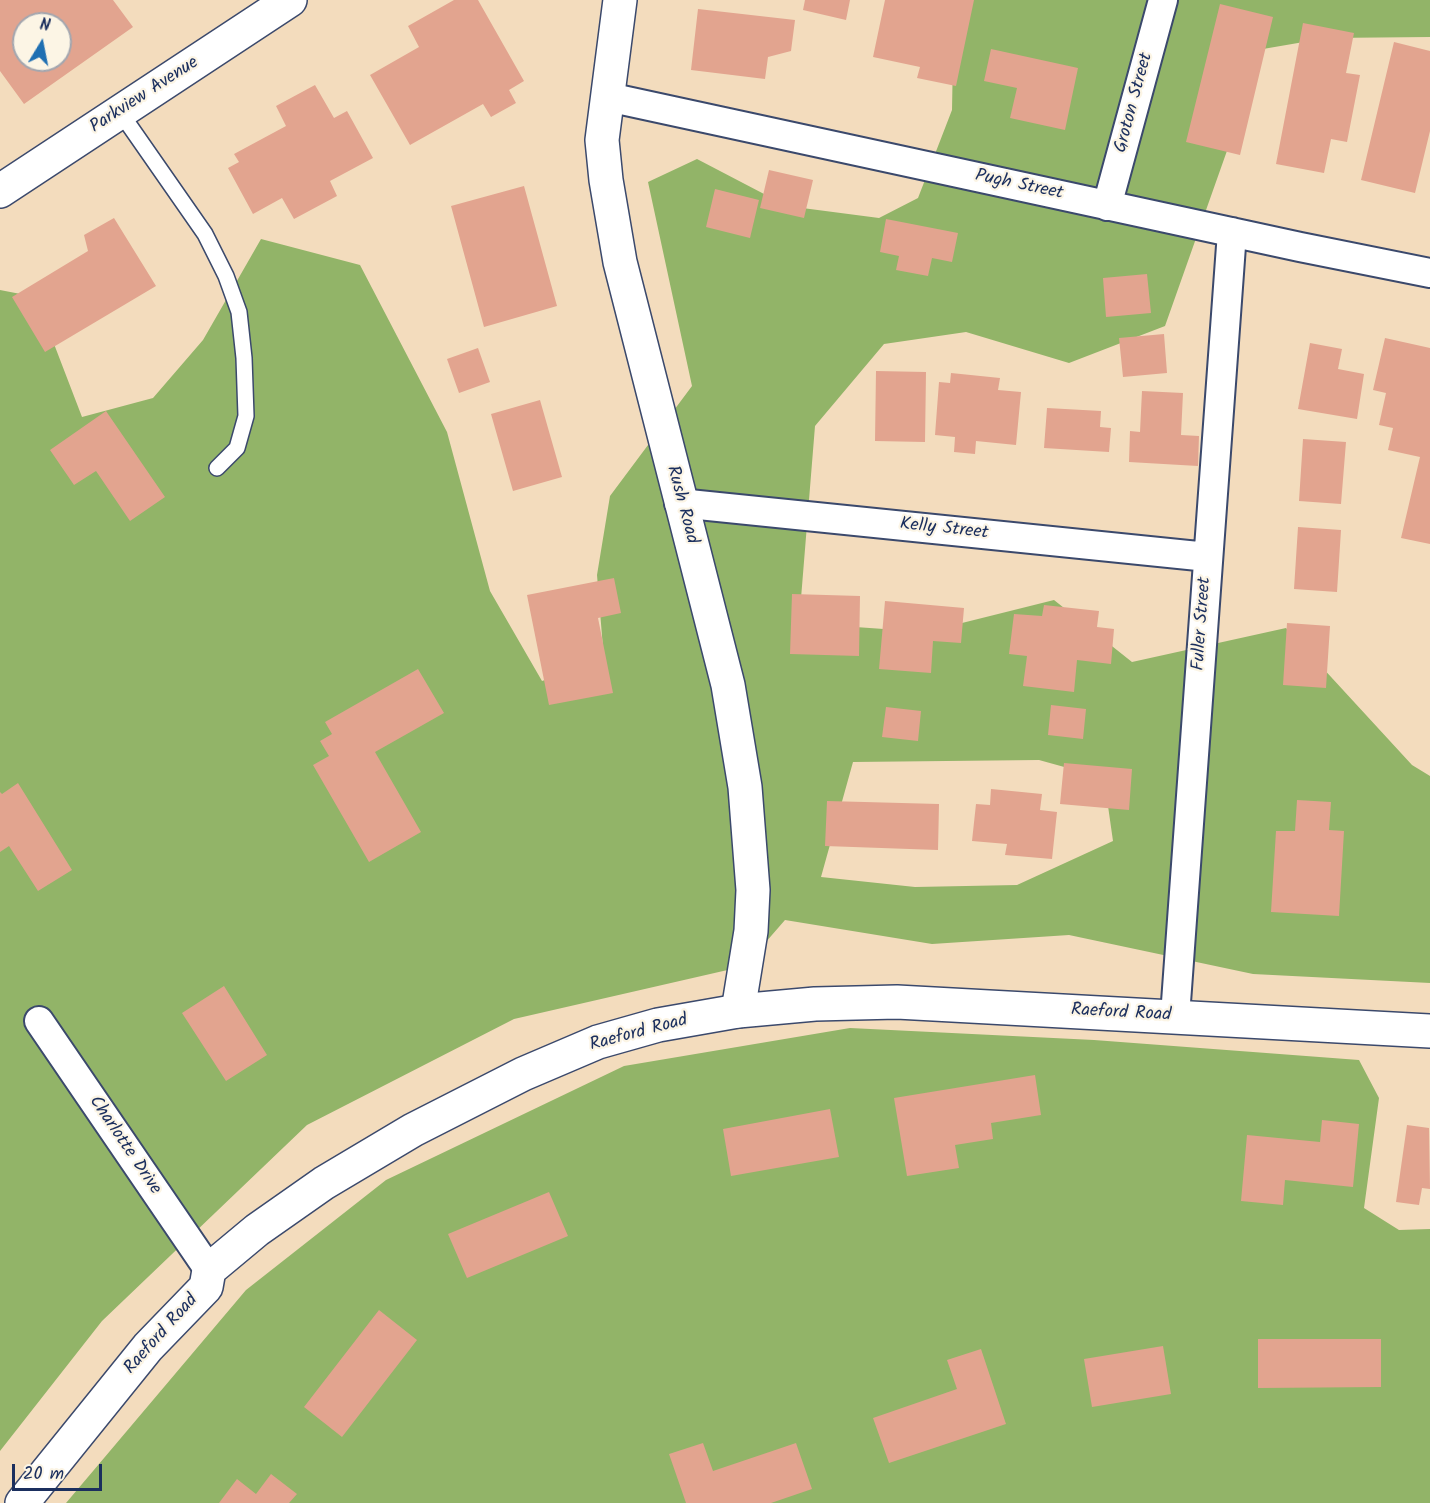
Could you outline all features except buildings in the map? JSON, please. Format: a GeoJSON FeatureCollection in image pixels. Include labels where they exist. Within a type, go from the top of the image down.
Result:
{"type":"FeatureCollection","features":[{"type":"Feature","properties":{"kind":"main road","name":"Parkview Avenue"},"geometry":{"type":"LineString","coordinates":[[0,191],[290,0]]}},
{"type":"Feature","properties":{"kind":"main road","name":"Rush Road"},"geometry":{"type":"LineString","coordinates":[[620,0],[602,140],[620,262],[679,503],[728,685],[746,787],[753,890],[751,931],[738,1011]]}},
{"type":"Feature","properties":{"kind":"main road","name":"Raeford Road"},"geometry":{"type":"LineString","coordinates":[[22,1503],[148,1347],[206,1287],[209,1270],[257,1230],[324,1183],[412,1130],[523,1074],[598,1042],[658,1025],[738,1011],[814,1004],[897,1002],[1430,1031]]}},
{"type":"Feature","properties":{"kind":"street","name":"Groton Street"},"geometry":{"type":"LineString","coordinates":[[1107,206],[1163,0]]}},
{"type":"Feature","properties":{"kind":"street","name":"Pugh Street"},"geometry":{"type":"LineString","coordinates":[[608,97],[1107,206],[1430,273]]}},
{"type":"Feature","properties":{"kind":"street","name":"Fuller Street"},"geometry":{"type":"LineString","coordinates":[[1175,1016],[1232,232]]}},
{"type":"Feature","properties":{"kind":"street","name":"Kelly Street"},"geometry":{"type":"LineString","coordinates":[[679,503],[1208,557]]}},
{"type":"Feature","properties":{"kind":"street","name":"Charlotte Drive"},"geometry":{"type":"LineString","coordinates":[[39,1021],[209,1270]]}},
{"type":"Feature","properties":{"kind":"lane"},"geometry":{"type":"LineString","coordinates":[[120,112],[205,234],[226,276],[239,312],[244,358],[246,416],[237,448],[217,468]]}},
{"type":"Feature","properties":{"kind":"green space"},"geometry":{"type":"Polygon","coordinates":[[[954,0],[1430,0],[1430,37],[1327,38],[1263,49],[1165,326],[1069,363],[966,332],[884,344],[815,426],[799,623],[926,632],[1054,600],[1132,662],[1286,628],[1412,765],[1430,776],[1430,983],[1253,974],[1069,935],[932,944],[785,920],[745,966],[514,1019],[307,1125],[102,1321],[0,1451],[0,290],[36,297],[82,417],[153,398],[203,340],[261,239],[360,265],[447,432],[490,591],[542,681],[604,660],[597,575],[610,496],[692,386],[648,182],[697,159],[787,206],[879,218],[918,198],[952,110],[954,0]],[[1039,760],[853,762],[821,877],[915,887],[1017,885],[1113,841],[1104,778],[1039,760]]]}},
{"type":"Feature","properties":{"kind":"green space"},"geometry":{"type":"Polygon","coordinates":[[[850,1028],[1094,1040],[1359,1060],[1379,1098],[1364,1208],[1399,1230],[1430,1229],[1430,1503],[66,1503],[246,1290],[386,1180],[624,1066],[850,1028]]]}}]}
